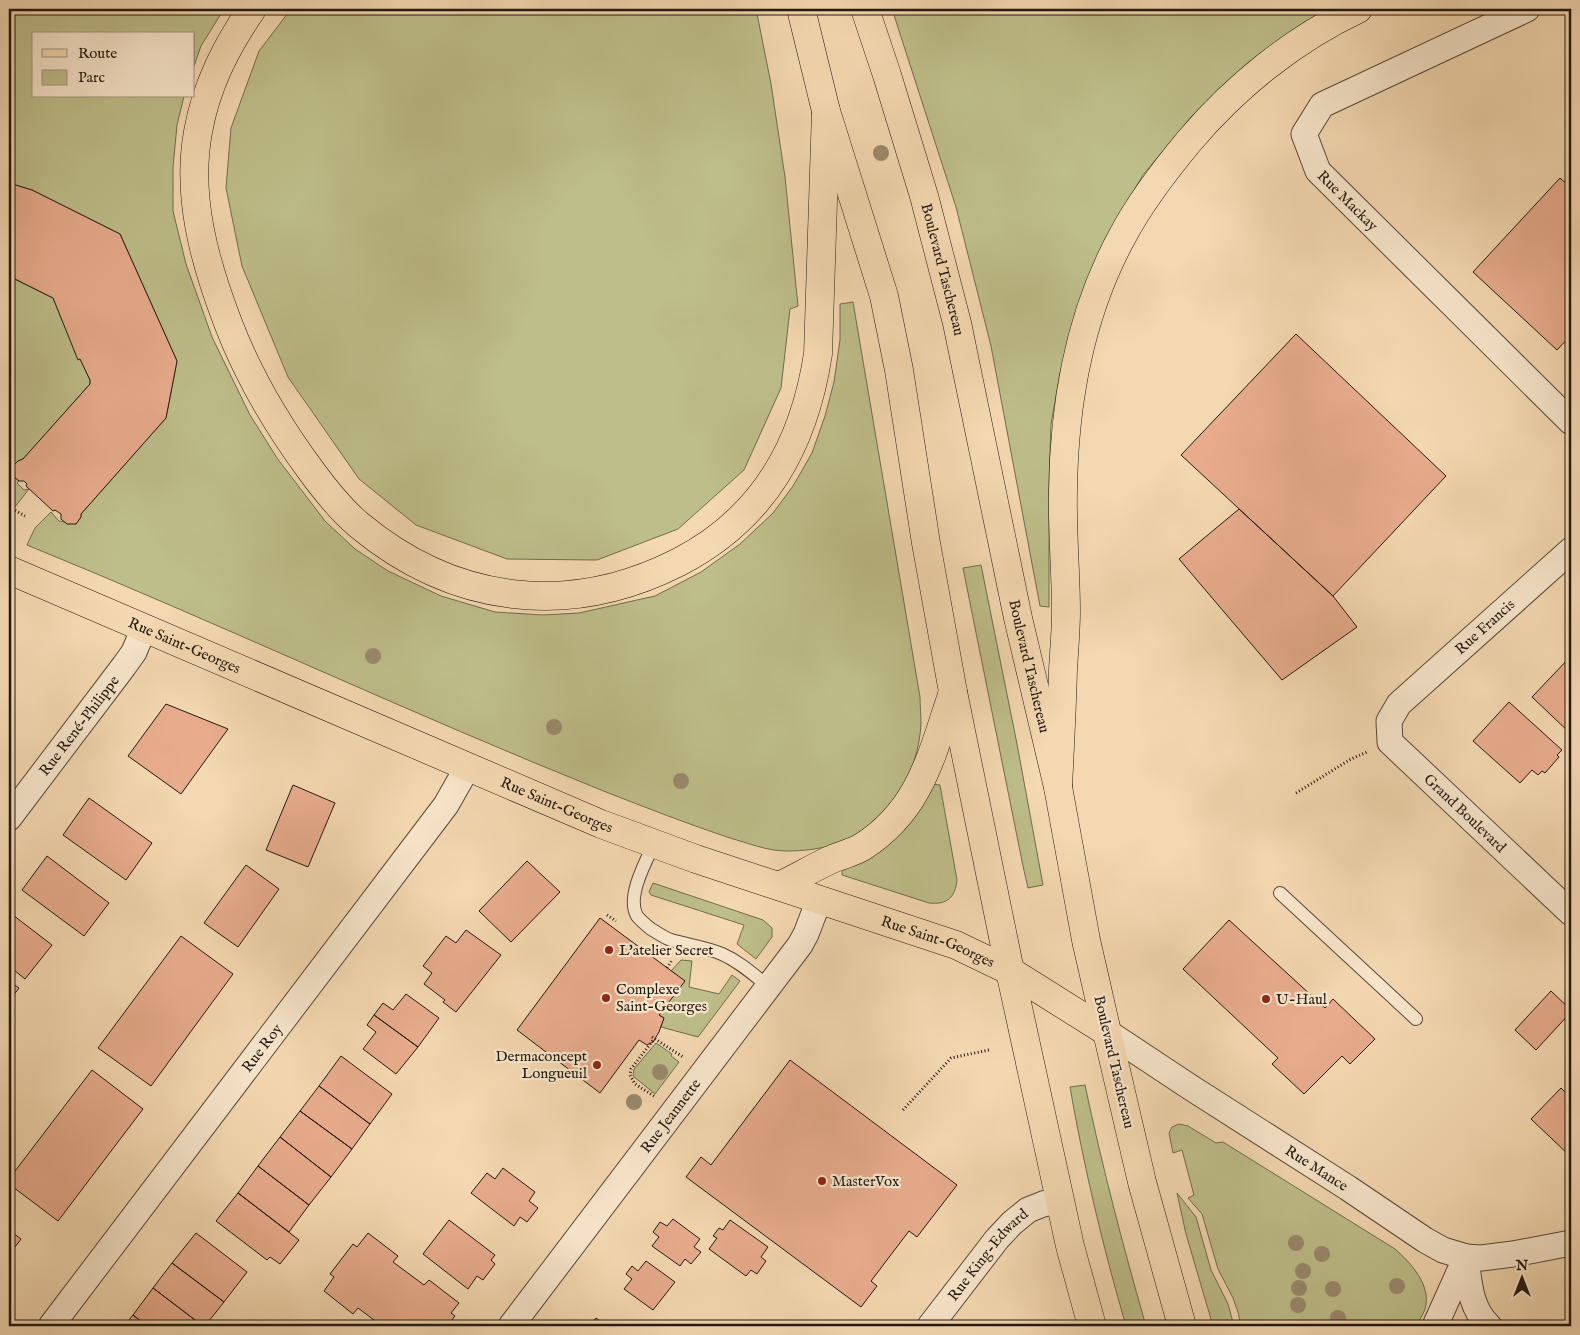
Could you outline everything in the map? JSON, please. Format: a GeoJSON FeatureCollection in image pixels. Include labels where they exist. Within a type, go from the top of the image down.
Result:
{"type":"FeatureCollection","features":[{"type":"Feature","properties":{"kind":"main road"},"geometry":{"type":"LineString","coordinates":[[252,9],[227,49],[208,89],[198,132],[194,175],[196,202],[207,257],[221,303],[243,360],[257,389],[292,445],[330,496],[358,524],[404,557],[426,568],[449,579],[500,593],[549,596],[577,594],[629,583],[654,574],[694,554],[734,525],[749,511],[778,472],[790,450],[802,420],[814,378],[818,354],[826,111]]}},
{"type":"Feature","properties":{"kind":"main road"},"geometry":{"type":"LineString","coordinates":[[801,9],[826,111],[884,296],[953,692],[1010,971],[1070,1246],[1092,1326]]}},
{"type":"Feature","properties":{"kind":"main road","name":"Boulevard Taschereau"},"geometry":{"type":"LineString","coordinates":[[865,9],[924,196],[967,364],[1016,608],[1058,787],[1086,940],[1142,1182],[1182,1326]]}},
{"type":"Feature","properties":{"kind":"main road"},"geometry":{"type":"LineString","coordinates":[[1058,787],[1066,612],[1063,490],[1067,424],[1072,382],[1094,302],[1122,236],[1145,198],[1176,157],[1212,116],[1250,79],[1273,61],[1316,32],[1358,9]]}},
{"type":"Feature","properties":{"kind":"main road","name":"Rue Saint-Georges"},"geometry":{"type":"LineString","coordinates":[[9,570],[576,814],[654,844],[956,945],[1010,971],[1107,1032]]}},
{"type":"Feature","properties":{"kind":"main road"},"geometry":{"type":"LineString","coordinates":[[779,886],[831,860],[861,848],[898,818],[910,802],[925,774],[953,692]]}},
{"type":"Feature","properties":{"kind":"street","name":"Rue Mackay"},"geometry":{"type":"LineString","coordinates":[[1527,9],[1322,104],[1304,134],[1318,171],[1571,422]]}},
{"type":"Feature","properties":{"kind":"street","name":"Rue Francis"},"geometry":{"type":"LineString","coordinates":[[1390,742],[1389,721],[1399,704],[1571,550]]}},
{"type":"Feature","properties":{"kind":"street","name":"Rue René-Philippe"},"geometry":{"type":"LineString","coordinates":[[9,818],[134,652],[144,628]]}},
{"type":"Feature","properties":{"kind":"street","name":"Grand Boulevard"},"geometry":{"type":"LineString","coordinates":[[1390,742],[1571,913]]}},
{"type":"Feature","properties":{"kind":"street","name":"Rue Roy"},"geometry":{"type":"LineString","coordinates":[[51,1326],[446,805],[467,768]]}},
{"type":"Feature","properties":{"kind":"street","name":"Rue Jeannette"},"geometry":{"type":"LineString","coordinates":[[511,1326],[803,940],[819,900]]}},
{"type":"Feature","properties":{"kind":"street","name":"Rue Mance"},"geometry":{"type":"LineString","coordinates":[[1107,1032],[1443,1250],[1466,1257],[1481,1258],[1571,1243]]}},
{"type":"Feature","properties":{"kind":"street","name":"Rue King-Edward"},"geometry":{"type":"LineString","coordinates":[[930,1326],[997,1239],[1012,1223],[1028,1210],[1060,1200]]}},
{"type":"Feature","properties":{"kind":"street"},"geometry":{"type":"LineString","coordinates":[[1435,1326],[1466,1257]]}},
{"type":"Feature","properties":{"kind":"street"},"geometry":{"type":"LineString","coordinates":[[1466,1257],[1473,1302],[1489,1326]]}},
{"type":"Feature","properties":{"kind":"lane"},"geometry":{"type":"LineString","coordinates":[[654,844],[640,875],[634,897],[637,916],[643,923],[661,936],[711,950],[731,958],[769,987]]}},
{"type":"Feature","properties":{"kind":"lane"},"geometry":{"type":"LineString","coordinates":[[1280,893],[1416,1019]]}},
{"type":"Feature","properties":{"kind":"path"},"geometry":{"type":"LineString","coordinates":[[9,507],[25,516]]}},
{"type":"Feature","properties":{"kind":"path"},"geometry":{"type":"LineString","coordinates":[[1296,793],[1351,759],[1390,742]]}},
{"type":"Feature","properties":{"kind":"path"},"geometry":{"type":"LineString","coordinates":[[655,1097],[635,1084],[630,1075],[631,1069],[653,1038],[685,1058]]}},
{"type":"Feature","properties":{"kind":"path"},"geometry":{"type":"LineString","coordinates":[[903,1110],[951,1058],[989,1050]]}},
{"type":"Feature","properties":{"kind":"green space"},"geometry":{"type":"Polygon","coordinates":[[[9,9],[224,9],[201,46],[195,63],[195,32],[32,32],[32,98],[184,98],[177,125],[173,167],[173,211],[186,264],[212,337],[250,415],[277,458],[325,521],[355,549],[388,571],[441,596],[495,612],[543,615],[579,613],[655,596],[701,572],[740,544],[773,513],[793,486],[812,453],[834,382],[840,340],[840,304],[853,302],[920,697],[921,723],[919,742],[907,779],[897,796],[885,811],[856,835],[838,843],[819,848],[779,851],[730,838],[683,822],[533,762],[27,545],[35,528],[51,512],[59,521],[76,524],[81,514],[166,418],[177,361],[120,234],[32,190],[9,183],[9,9]]]}},
{"type":"Feature","properties":{"kind":"green space"},"geometry":{"type":"Polygon","coordinates":[[[291,9],[756,9],[771,84],[785,177],[798,306],[790,309],[781,388],[744,470],[678,529],[597,560],[507,559],[416,525],[359,479],[288,377],[242,266],[226,188],[231,128],[259,51],[291,9]]]}},
{"type":"Feature","properties":{"kind":"green space"},"geometry":{"type":"Polygon","coordinates":[[[892,9],[1330,9],[1305,22],[1248,63],[1191,117],[1143,175],[1121,212],[1076,313],[1060,373],[1051,424],[1049,607],[1040,606],[991,346],[956,207],[892,9]]]}},
{"type":"Feature","properties":{"kind":"green space"},"geometry":{"type":"Polygon","coordinates":[[[12,278],[53,298],[90,380],[90,384],[23,459],[12,467],[13,476],[19,481],[17,483],[24,490],[29,489],[15,507],[9,503],[9,434],[14,420],[9,418],[9,284],[12,278]]]}},
{"type":"Feature","properties":{"kind":"green space"},"geometry":{"type":"Polygon","coordinates":[[[981,565],[1043,885],[1028,888],[963,568],[981,565]]]}},
{"type":"Feature","properties":{"kind":"green space"},"geometry":{"type":"Polygon","coordinates":[[[932,784],[940,785],[957,880],[954,891],[949,899],[941,903],[929,903],[842,875],[842,871],[883,847],[907,826],[926,799],[932,784]]]}},
{"type":"Feature","properties":{"kind":"green space"},"geometry":{"type":"Polygon","coordinates":[[[653,883],[763,920],[772,928],[772,937],[756,959],[737,944],[744,925],[651,895],[649,892],[653,883]]]}},
{"type":"Feature","properties":{"kind":"green space"},"geometry":{"type":"Polygon","coordinates":[[[681,960],[692,961],[689,987],[719,994],[732,975],[740,981],[698,1037],[661,1027],[664,1018],[659,1015],[671,971],[681,960]]]}},
{"type":"Feature","properties":{"kind":"green space"},"geometry":{"type":"Polygon","coordinates":[[[656,1043],[672,1054],[671,1056],[679,1062],[655,1094],[633,1076],[634,1069],[656,1043]]]}},
{"type":"Feature","properties":{"kind":"green space"},"geometry":{"type":"Polygon","coordinates":[[[1085,1085],[1113,1206],[1146,1326],[1126,1326],[1102,1237],[1081,1147],[1070,1087],[1085,1085]]]}},
{"type":"Feature","properties":{"kind":"green space"},"geometry":{"type":"Polygon","coordinates":[[[1179,1124],[1188,1126],[1216,1143],[1223,1142],[1395,1249],[1419,1276],[1426,1292],[1425,1309],[1415,1326],[1241,1326],[1233,1298],[1218,1269],[1202,1214],[1188,1198],[1194,1195],[1182,1150],[1173,1153],[1169,1133],[1172,1127],[1179,1124]]]}},
{"type":"Feature","properties":{"kind":"green space"},"geometry":{"type":"Polygon","coordinates":[[[1177,1193],[1196,1217],[1211,1270],[1228,1304],[1234,1326],[1213,1326],[1186,1234],[1177,1193]]]}},
{"type":"Feature","properties":{"kind":"building"},"geometry":{"type":"Polygon","coordinates":[[[1560,178],[1571,188],[1571,335],[1557,350],[1473,272],[1560,178]]]}},
{"type":"Feature","properties":{"kind":"building"},"geometry":{"type":"Polygon","coordinates":[[[9,183],[32,190],[120,234],[177,361],[166,418],[81,514],[76,524],[67,524],[61,519],[61,514],[55,510],[53,511],[26,486],[27,484],[24,481],[19,481],[13,476],[12,467],[23,459],[90,384],[90,380],[80,359],[78,360],[53,298],[9,276],[9,183]]]}},
{"type":"Feature","properties":{"kind":"building"},"geometry":{"type":"Polygon","coordinates":[[[1296,334],[1446,476],[1333,596],[1181,455],[1296,334]]]}},
{"type":"Feature","properties":{"kind":"building"},"geometry":{"type":"Polygon","coordinates":[[[1239,509],[1333,596],[1357,627],[1282,680],[1179,559],[1239,509]]]}},
{"type":"Feature","properties":{"kind":"building"},"geometry":{"type":"Polygon","coordinates":[[[1571,656],[1571,734],[1532,697],[1571,656]]]}},
{"type":"Feature","properties":{"kind":"building"},"geometry":{"type":"Polygon","coordinates":[[[1509,702],[1562,750],[1557,755],[1559,757],[1545,773],[1542,771],[1538,775],[1532,770],[1520,783],[1473,741],[1509,702]]]}},
{"type":"Feature","properties":{"kind":"building"},"geometry":{"type":"Polygon","coordinates":[[[166,704],[228,729],[181,794],[128,756],[166,704]]]}},
{"type":"Feature","properties":{"kind":"building"},"geometry":{"type":"Polygon","coordinates":[[[293,785],[335,803],[308,867],[266,850],[293,785]]]}},
{"type":"Feature","properties":{"kind":"building"},"geometry":{"type":"Polygon","coordinates":[[[89,798],[152,843],[126,880],[63,835],[89,798]]]}},
{"type":"Feature","properties":{"kind":"building"},"geometry":{"type":"Polygon","coordinates":[[[47,856],[109,903],[84,936],[22,890],[47,856]]]}},
{"type":"Feature","properties":{"kind":"building"},"geometry":{"type":"Polygon","coordinates":[[[527,861],[560,892],[511,942],[479,911],[527,861]]]}},
{"type":"Feature","properties":{"kind":"building"},"geometry":{"type":"Polygon","coordinates":[[[246,865],[279,889],[238,947],[204,923],[246,865]]]}},
{"type":"Feature","properties":{"kind":"building"},"geometry":{"type":"Polygon","coordinates":[[[9,912],[52,945],[25,979],[9,966],[9,912]]]}},
{"type":"Feature","properties":{"kind":"building","name":"Complexe Saint-Georges"},"geometry":{"type":"Polygon","coordinates":[[[600,918],[685,981],[659,1015],[664,1018],[653,1042],[647,1045],[639,1040],[600,1093],[517,1030],[600,918]]]}},
{"type":"Feature","properties":{"kind":"building"},"geometry":{"type":"Polygon","coordinates":[[[1229,920],[1325,1008],[1333,999],[1375,1039],[1350,1064],[1342,1056],[1304,1094],[1272,1064],[1278,1058],[1183,969],[1229,920]]]}},
{"type":"Feature","properties":{"kind":"building"},"geometry":{"type":"Polygon","coordinates":[[[466,930],[501,955],[456,1012],[443,1002],[445,1000],[424,984],[432,973],[423,966],[446,936],[456,943],[466,930]]]}},
{"type":"Feature","properties":{"kind":"building"},"geometry":{"type":"Polygon","coordinates":[[[181,936],[233,974],[151,1086],[98,1048],[181,936]]]}},
{"type":"Feature","properties":{"kind":"building"},"geometry":{"type":"Polygon","coordinates":[[[9,981],[19,988],[9,1001],[9,981]]]}},
{"type":"Feature","properties":{"kind":"building"},"geometry":{"type":"Polygon","coordinates":[[[1551,991],[1571,1012],[1536,1050],[1515,1030],[1551,991]]]}},
{"type":"Feature","properties":{"kind":"building"},"geometry":{"type":"Polygon","coordinates":[[[406,994],[439,1018],[418,1047],[374,1015],[383,1003],[393,1010],[406,994]]]}},
{"type":"Feature","properties":{"kind":"building"},"geometry":{"type":"Polygon","coordinates":[[[374,1015],[418,1047],[396,1074],[363,1049],[376,1032],[367,1025],[374,1015]]]}},
{"type":"Feature","properties":{"kind":"building"},"geometry":{"type":"Polygon","coordinates":[[[341,1056],[392,1094],[370,1124],[319,1086],[341,1056]]]}},
{"type":"Feature","properties":{"kind":"building","name":"MasterVox"},"geometry":{"type":"Polygon","coordinates":[[[790,1060],[957,1185],[917,1237],[909,1231],[871,1281],[877,1286],[861,1307],[686,1177],[701,1157],[711,1165],[790,1060]]]}},
{"type":"Feature","properties":{"kind":"building"},"geometry":{"type":"Polygon","coordinates":[[[92,1070],[143,1109],[58,1221],[9,1184],[9,1179],[92,1070]]]}},
{"type":"Feature","properties":{"kind":"building"},"geometry":{"type":"Polygon","coordinates":[[[319,1086],[370,1124],[352,1149],[300,1111],[319,1086]]]}},
{"type":"Feature","properties":{"kind":"building"},"geometry":{"type":"Polygon","coordinates":[[[1561,1088],[1571,1098],[1571,1157],[1531,1119],[1561,1088]]]}},
{"type":"Feature","properties":{"kind":"building"},"geometry":{"type":"Polygon","coordinates":[[[300,1111],[352,1149],[331,1177],[280,1137],[300,1111]]]}},
{"type":"Feature","properties":{"kind":"building"},"geometry":{"type":"Polygon","coordinates":[[[280,1137],[331,1177],[309,1205],[258,1166],[280,1137]]]}},
{"type":"Feature","properties":{"kind":"building"},"geometry":{"type":"Polygon","coordinates":[[[258,1166],[309,1205],[289,1232],[238,1193],[258,1166]]]}},
{"type":"Feature","properties":{"kind":"building"},"geometry":{"type":"Polygon","coordinates":[[[503,1168],[535,1192],[529,1201],[538,1208],[527,1222],[520,1217],[514,1226],[471,1193],[487,1173],[495,1179],[503,1168]]]}},
{"type":"Feature","properties":{"kind":"building"},"geometry":{"type":"Polygon","coordinates":[[[238,1193],[299,1240],[280,1264],[270,1257],[267,1260],[216,1221],[238,1193]]]}},
{"type":"Feature","properties":{"kind":"building"},"geometry":{"type":"Polygon","coordinates":[[[673,1219],[700,1239],[694,1247],[701,1252],[691,1264],[685,1259],[680,1266],[652,1246],[659,1237],[653,1232],[660,1222],[667,1226],[673,1219]]]}},
{"type":"Feature","properties":{"kind":"building"},"geometry":{"type":"Polygon","coordinates":[[[449,1220],[495,1255],[491,1260],[495,1264],[483,1280],[477,1276],[468,1289],[423,1254],[449,1220]]]}},
{"type":"Feature","properties":{"kind":"building"},"geometry":{"type":"Polygon","coordinates":[[[730,1220],[768,1247],[761,1257],[766,1261],[757,1274],[751,1270],[746,1276],[709,1249],[717,1238],[713,1236],[719,1228],[723,1230],[730,1220]]]}},
{"type":"Feature","properties":{"kind":"building"},"geometry":{"type":"Polygon","coordinates":[[[9,1230],[21,1239],[9,1255],[9,1230]]]}},
{"type":"Feature","properties":{"kind":"building"},"geometry":{"type":"Polygon","coordinates":[[[196,1233],[247,1272],[224,1302],[172,1263],[196,1233]]]}},
{"type":"Feature","properties":{"kind":"building"},"geometry":{"type":"Polygon","coordinates":[[[368,1233],[398,1256],[393,1262],[424,1285],[429,1280],[459,1303],[451,1313],[455,1316],[447,1326],[382,1326],[358,1308],[353,1314],[324,1291],[334,1277],[330,1274],[353,1244],[357,1247],[368,1233]]]}},
{"type":"Feature","properties":{"kind":"building"},"geometry":{"type":"Polygon","coordinates":[[[646,1261],[675,1282],[653,1310],[624,1289],[632,1279],[626,1274],[632,1266],[638,1271],[646,1261]]]}},
{"type":"Feature","properties":{"kind":"building"},"geometry":{"type":"Polygon","coordinates":[[[172,1263],[224,1302],[205,1326],[153,1288],[172,1263]]]}},
{"type":"Feature","properties":{"kind":"building"},"geometry":{"type":"Polygon","coordinates":[[[153,1288],[203,1326],[147,1326],[133,1315],[153,1288]]]}},
{"type":"Feature","properties":{"kind":"building"},"geometry":{"type":"Polygon","coordinates":[[[133,1315],[147,1326],[124,1326],[133,1315]]]}},
{"type":"Feature","properties":{"kind":"building"},"geometry":{"type":"Polygon","coordinates":[[[596,1318],[607,1326],[589,1326],[596,1318]]]}},
{"type":"Feature","properties":{"kind":"building"},"geometry":{"type":"Polygon","coordinates":[[[342,1320],[349,1326],[337,1326],[342,1320]]]}},
{"type":"Feature","properties":{"kind":"place","name":"L'atelier Secret"},"geometry":{"type":"Point","coordinates":[609,950]}},
{"type":"Feature","properties":{"kind":"place","name":"Complexe Saint-Georges"},"geometry":{"type":"Point","coordinates":[606,998]}},
{"type":"Feature","properties":{"kind":"place","name":"U-Haul"},"geometry":{"type":"Point","coordinates":[1266,999]}},
{"type":"Feature","properties":{"kind":"place","name":"Dermaconcept Longueuil"},"geometry":{"type":"Point","coordinates":[597,1065]}},
{"type":"Feature","properties":{"kind":"place","name":"MasterVox"},"geometry":{"type":"Point","coordinates":[822,1181]}}]}
